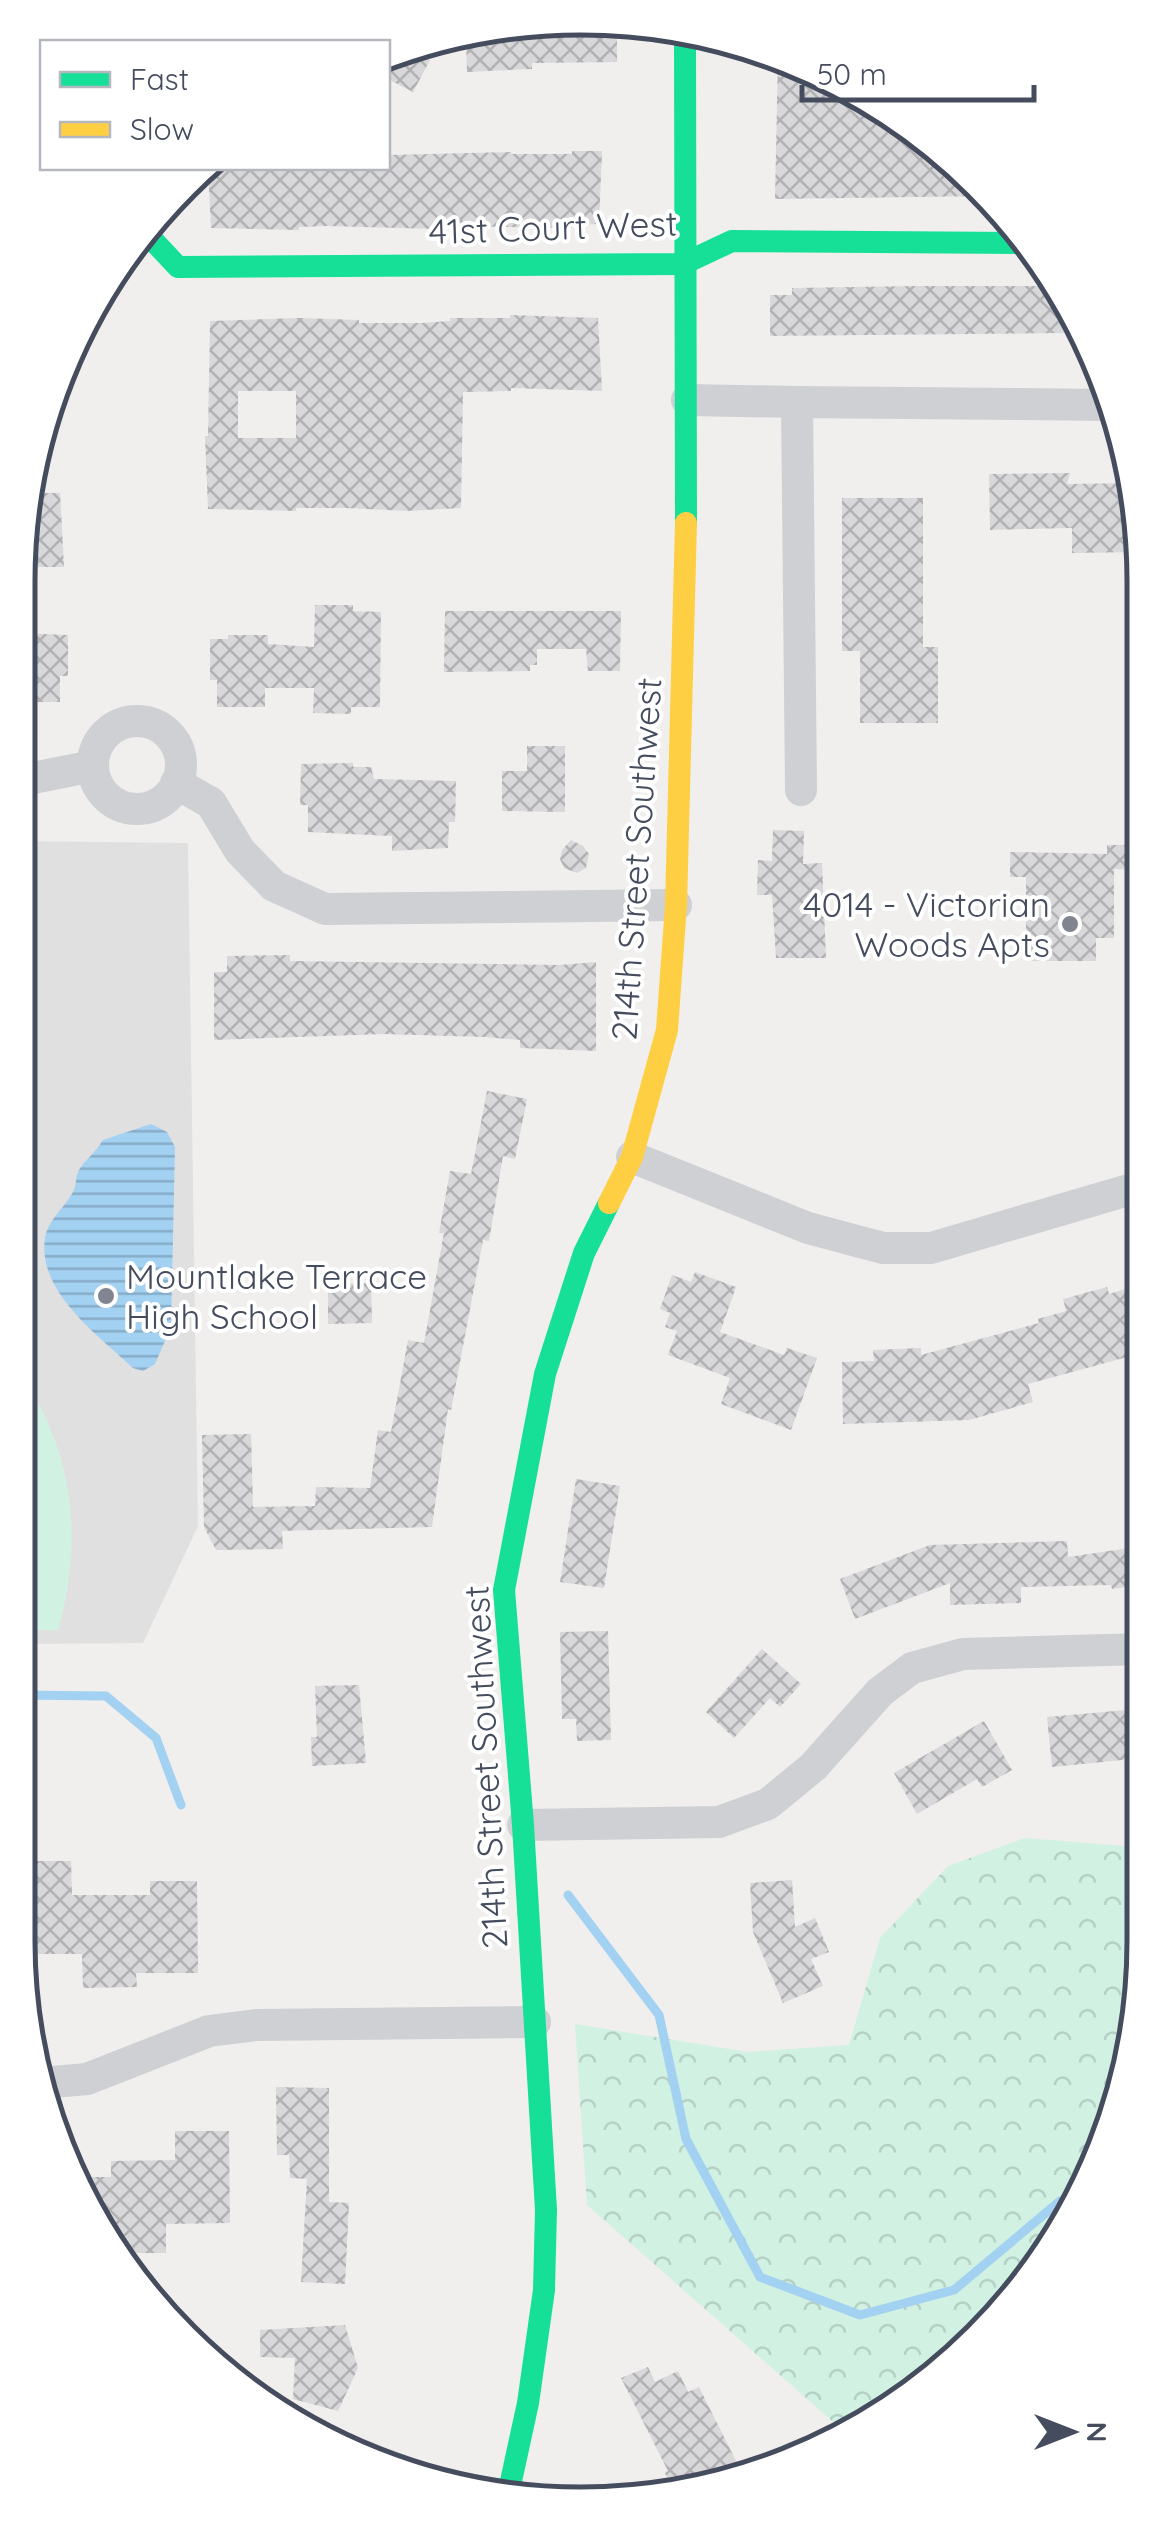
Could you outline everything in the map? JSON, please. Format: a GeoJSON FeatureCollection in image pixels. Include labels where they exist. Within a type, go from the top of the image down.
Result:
{"type":"FeatureCollection","features":[{"type":"Feature","properties":{"kind":"street","name":"214th Street Southwest"},"geometry":{"type":"LineString","coordinates":[[511,2482],[528,2403],[544,2290],[546,2210],[523,1825],[504,1590],[545,1374],[584,1253],[632,1157],[667,1030],[676,906],[684,673],[685,45]]}},
{"type":"Feature","properties":{"kind":"street","name":"41st Court West"},"geometry":{"type":"LineString","coordinates":[[154,241],[178,267],[683,264],[732,241],[1009,243]]}},
{"type":"Feature","properties":{"kind":"street"},"geometry":{"type":"LineString","coordinates":[[687,400],[1098,404]]}},
{"type":"Feature","properties":{"kind":"street"},"geometry":{"type":"LineString","coordinates":[[796,402],[801,790]]}},
{"type":"Feature","properties":{"kind":"street"},"geometry":{"type":"LineString","coordinates":[[128,722],[155,725],[175,744],[180,756],[176,783],[158,804],[132,809],[107,797],[98,786],[93,766],[96,746],[104,735],[128,722]]}},
{"type":"Feature","properties":{"kind":"street"},"geometry":{"type":"LineString","coordinates":[[35,778],[93,766]]}},
{"type":"Feature","properties":{"kind":"street"},"geometry":{"type":"LineString","coordinates":[[176,783],[211,804],[240,851],[274,886],[324,908],[676,906]]}},
{"type":"Feature","properties":{"kind":"street"},"geometry":{"type":"LineString","coordinates":[[632,1157],[808,1228],[883,1248],[931,1248],[1127,1190]]}},
{"type":"Feature","properties":{"kind":"street"},"geometry":{"type":"LineString","coordinates":[[523,1825],[719,1822],[768,1804],[813,1767],[880,1692],[912,1668],[963,1654],[1127,1649]]}},
{"type":"Feature","properties":{"kind":"street"},"geometry":{"type":"LineString","coordinates":[[54,2081],[87,2079],[209,2031],[256,2025],[535,2022]]}},
{"type":"Feature","properties":{"kind":"shaded area","name":"Mountlake Terrace High School"},"geometry":{"type":"Polygon","coordinates":[[[35,841],[188,843],[198,1526],[143,1643],[35,1644],[35,841]]]}},
{"type":"Feature","properties":{"kind":"green space"},"geometry":{"type":"Polygon","coordinates":[[[35,1398],[52,1432],[69,1496],[71,1562],[58,1630],[35,1630],[35,1398]]]}},
{"type":"Feature","properties":{"kind":"green space"},"geometry":{"type":"Polygon","coordinates":[[[1025,1838],[1127,1846],[1126,1977],[1117,2048],[1098,2117],[1071,2182],[1014,2273],[941,2352],[884,2395],[835,2424],[587,2205],[575,2024],[748,2052],[849,2045],[880,1938],[948,1866],[1025,1838]]]}},
{"type":"Feature","properties":{"kind":"water"},"geometry":{"type":"Polygon","coordinates":[[[151,1124],[167,1132],[175,1147],[171,1327],[155,1364],[143,1371],[133,1368],[103,1341],[60,1294],[45,1258],[45,1238],[73,1192],[79,1170],[103,1140],[151,1124]]]}},
{"type":"Feature","properties":{"kind":"building"},"geometry":{"type":"Polygon","coordinates":[[[545,36],[617,36],[617,62],[532,63],[532,69],[467,72],[466,47],[474,45],[545,36]]]}},
{"type":"Feature","properties":{"kind":"building"},"geometry":{"type":"Polygon","coordinates":[[[426,58],[430,60],[413,92],[390,80],[390,70],[426,58]]]}},
{"type":"Feature","properties":{"kind":"building"},"geometry":{"type":"Polygon","coordinates":[[[778,72],[822,91],[884,127],[968,196],[775,199],[778,72]]]}},
{"type":"Feature","properties":{"kind":"building"},"geometry":{"type":"Polygon","coordinates":[[[602,151],[599,224],[572,228],[211,228],[209,182],[221,170],[390,170],[390,155],[602,151]]]}},
{"type":"Feature","properties":{"kind":"building"},"geometry":{"type":"Polygon","coordinates":[[[1040,286],[1066,333],[770,336],[770,295],[792,295],[792,288],[1040,286]]]}},
{"type":"Feature","properties":{"kind":"building"},"geometry":{"type":"Polygon","coordinates":[[[298,318],[422,323],[450,318],[598,318],[602,391],[511,388],[463,392],[461,508],[208,509],[205,436],[210,321],[298,318]],[[238,391],[238,438],[296,438],[296,391],[238,391]]]}},
{"type":"Feature","properties":{"kind":"building"},"geometry":{"type":"Polygon","coordinates":[[[1070,473],[1067,484],[1118,483],[1126,552],[1072,553],[1072,528],[990,530],[989,474],[1070,473]]]}},
{"type":"Feature","properties":{"kind":"building"},"geometry":{"type":"Polygon","coordinates":[[[42,493],[60,493],[64,567],[35,567],[42,493]]]}},
{"type":"Feature","properties":{"kind":"building"},"geometry":{"type":"Polygon","coordinates":[[[842,498],[923,498],[923,647],[938,647],[938,723],[860,723],[860,651],[842,651],[842,498]]]}},
{"type":"Feature","properties":{"kind":"building"},"geometry":{"type":"Polygon","coordinates":[[[315,605],[353,605],[353,611],[381,612],[380,707],[351,707],[351,714],[313,713],[314,688],[265,688],[265,707],[217,707],[217,680],[210,680],[210,639],[268,635],[268,644],[314,647],[315,605]]]}},
{"type":"Feature","properties":{"kind":"building"},"geometry":{"type":"Polygon","coordinates":[[[445,611],[621,611],[620,671],[588,671],[586,649],[537,649],[537,665],[530,665],[530,671],[444,672],[445,611]]]}},
{"type":"Feature","properties":{"kind":"building"},"geometry":{"type":"Polygon","coordinates":[[[35,634],[68,635],[68,676],[60,676],[60,702],[35,702],[35,634]]]}},
{"type":"Feature","properties":{"kind":"building"},"geometry":{"type":"Polygon","coordinates":[[[527,746],[565,746],[565,812],[502,811],[502,771],[527,771],[527,746]]]}},
{"type":"Feature","properties":{"kind":"building"},"geometry":{"type":"Polygon","coordinates":[[[353,763],[353,767],[371,767],[374,779],[456,781],[455,822],[449,822],[448,848],[392,851],[392,836],[308,832],[308,805],[300,805],[301,764],[353,763]]]}},
{"type":"Feature","properties":{"kind":"building"},"geometry":{"type":"Polygon","coordinates":[[[773,830],[804,831],[803,864],[822,863],[826,958],[776,958],[772,895],[757,895],[758,860],[772,861],[773,830]]]}},
{"type":"Feature","properties":{"kind":"building"},"geometry":{"type":"Polygon","coordinates":[[[571,840],[589,854],[586,868],[577,873],[564,868],[560,859],[571,840]]]}},
{"type":"Feature","properties":{"kind":"building"},"geometry":{"type":"Polygon","coordinates":[[[1107,845],[1127,845],[1127,869],[1114,869],[1114,938],[1096,938],[1096,961],[1026,961],[1026,877],[1010,877],[1010,852],[1107,854],[1107,845]]]}},
{"type":"Feature","properties":{"kind":"building"},"geometry":{"type":"Polygon","coordinates":[[[290,955],[290,961],[559,965],[596,962],[596,1051],[520,1048],[520,1040],[484,1037],[384,1034],[214,1040],[214,972],[227,972],[227,956],[290,955]]]}},
{"type":"Feature","properties":{"kind":"building"},"geometry":{"type":"Polygon","coordinates":[[[487,1091],[527,1099],[515,1159],[503,1156],[489,1241],[483,1240],[451,1410],[448,1409],[432,1527],[282,1531],[283,1549],[216,1550],[204,1527],[202,1435],[251,1434],[253,1507],[315,1506],[316,1487],[370,1488],[378,1430],[391,1432],[408,1340],[424,1343],[444,1233],[439,1233],[450,1171],[471,1174],[487,1091]]]}},
{"type":"Feature","properties":{"kind":"building"},"geometry":{"type":"Polygon","coordinates":[[[695,1272],[736,1287],[720,1332],[784,1355],[787,1348],[817,1358],[791,1430],[721,1404],[730,1378],[668,1355],[677,1331],[665,1327],[670,1313],[660,1309],[672,1275],[691,1282],[695,1272]]]}},
{"type":"Feature","properties":{"kind":"building"},"geometry":{"type":"Polygon","coordinates":[[[371,1283],[372,1323],[328,1324],[328,1284],[371,1283]]]}},
{"type":"Feature","properties":{"kind":"building"},"geometry":{"type":"Polygon","coordinates":[[[1107,1287],[1109,1294],[1127,1289],[1127,1357],[1028,1384],[1033,1402],[969,1420],[843,1424],[842,1362],[874,1361],[873,1350],[921,1348],[921,1355],[1039,1323],[1038,1319],[1066,1311],[1063,1299],[1107,1287]]]}},
{"type":"Feature","properties":{"kind":"building"},"geometry":{"type":"Polygon","coordinates":[[[576,1479],[620,1486],[604,1588],[560,1582],[576,1479]]]}},
{"type":"Feature","properties":{"kind":"building"},"geometry":{"type":"Polygon","coordinates":[[[1067,1541],[1068,1557],[1127,1548],[1127,1587],[1021,1587],[1021,1603],[950,1605],[950,1583],[855,1619],[840,1579],[930,1545],[1067,1541]]]}},
{"type":"Feature","properties":{"kind":"building"},"geometry":{"type":"Polygon","coordinates":[[[608,1631],[611,1740],[577,1741],[576,1719],[562,1719],[560,1632],[608,1631]]]}},
{"type":"Feature","properties":{"kind":"building"},"geometry":{"type":"Polygon","coordinates":[[[762,1649],[801,1684],[780,1707],[770,1698],[734,1738],[706,1712],[762,1649]]]}},
{"type":"Feature","properties":{"kind":"building"},"geometry":{"type":"Polygon","coordinates":[[[359,1685],[366,1763],[312,1766],[311,1737],[317,1737],[315,1686],[359,1685]]]}},
{"type":"Feature","properties":{"kind":"building"},"geometry":{"type":"Polygon","coordinates":[[[1127,1710],[1127,1760],[1052,1767],[1047,1717],[1127,1710]]]}},
{"type":"Feature","properties":{"kind":"building"},"geometry":{"type":"Polygon","coordinates":[[[984,1721],[1012,1770],[982,1787],[977,1779],[917,1814],[894,1773],[984,1721]]]}},
{"type":"Feature","properties":{"kind":"building"},"geometry":{"type":"Polygon","coordinates":[[[35,1861],[71,1861],[72,1895],[150,1895],[150,1881],[197,1881],[198,1973],[136,1973],[137,1987],[83,1988],[82,1954],[35,1954],[35,1861]]]}},
{"type":"Feature","properties":{"kind":"building"},"geometry":{"type":"Polygon","coordinates":[[[792,1880],[795,1927],[815,1918],[829,1952],[811,1959],[823,1986],[783,2003],[753,1932],[750,1883],[792,1880]]]}},
{"type":"Feature","properties":{"kind":"building"},"geometry":{"type":"Polygon","coordinates":[[[276,2087],[329,2088],[329,2202],[349,2203],[345,2284],[301,2282],[307,2179],[290,2178],[289,2155],[277,2155],[276,2087]]]}},
{"type":"Feature","properties":{"kind":"building"},"geometry":{"type":"Polygon","coordinates":[[[175,2131],[229,2131],[230,2223],[166,2224],[166,2253],[134,2253],[89,2177],[111,2177],[111,2161],[175,2160],[175,2131]]]}},
{"type":"Feature","properties":{"kind":"building"},"geometry":{"type":"Polygon","coordinates":[[[345,2325],[358,2368],[338,2411],[293,2399],[295,2358],[260,2357],[260,2330],[345,2325]]]}},
{"type":"Feature","properties":{"kind":"building"},"geometry":{"type":"Polygon","coordinates":[[[648,2367],[655,2382],[678,2371],[688,2392],[699,2387],[737,2464],[668,2480],[665,2473],[668,2471],[621,2378],[648,2367]]]}},
{"type":"Feature","properties":{"kind":"waterway"},"geometry":{"type":"LineString","coordinates":[[35,1695],[106,1696],[156,1738],[181,1805]]}},
{"type":"Feature","properties":{"kind":"waterway"},"geometry":{"type":"LineString","coordinates":[[568,1895],[659,2015],[686,2139],[760,2277],[860,2315],[954,2290],[1061,2201]]}},
{"type":"Feature","properties":{"kind":"traffic: fast"},"geometry":{"type":"LineString","coordinates":[[685,45],[686,523]]}},
{"type":"Feature","properties":{"kind":"traffic: fast"},"geometry":{"type":"LineString","coordinates":[[154,241],[178,267],[683,264],[732,241],[1009,243]]}},
{"type":"Feature","properties":{"kind":"traffic: fast"},"geometry":{"type":"LineString","coordinates":[[511,2482],[528,2403],[544,2290],[546,2210],[523,1825],[504,1590],[545,1374],[584,1253],[609,1203]]}},
{"type":"Feature","properties":{"kind":"traffic: slow"},"geometry":{"type":"LineString","coordinates":[[609,1203],[632,1157],[667,1030],[676,905],[686,523]]}},
{"type":"Feature","properties":{"kind":"place","name":"4014 - Victorian Woods Apts"},"geometry":{"type":"Point","coordinates":[1070,924]}},
{"type":"Feature","properties":{"kind":"place","name":"Mountlake Terrace High School"},"geometry":{"type":"Point","coordinates":[106,1296]}}]}
